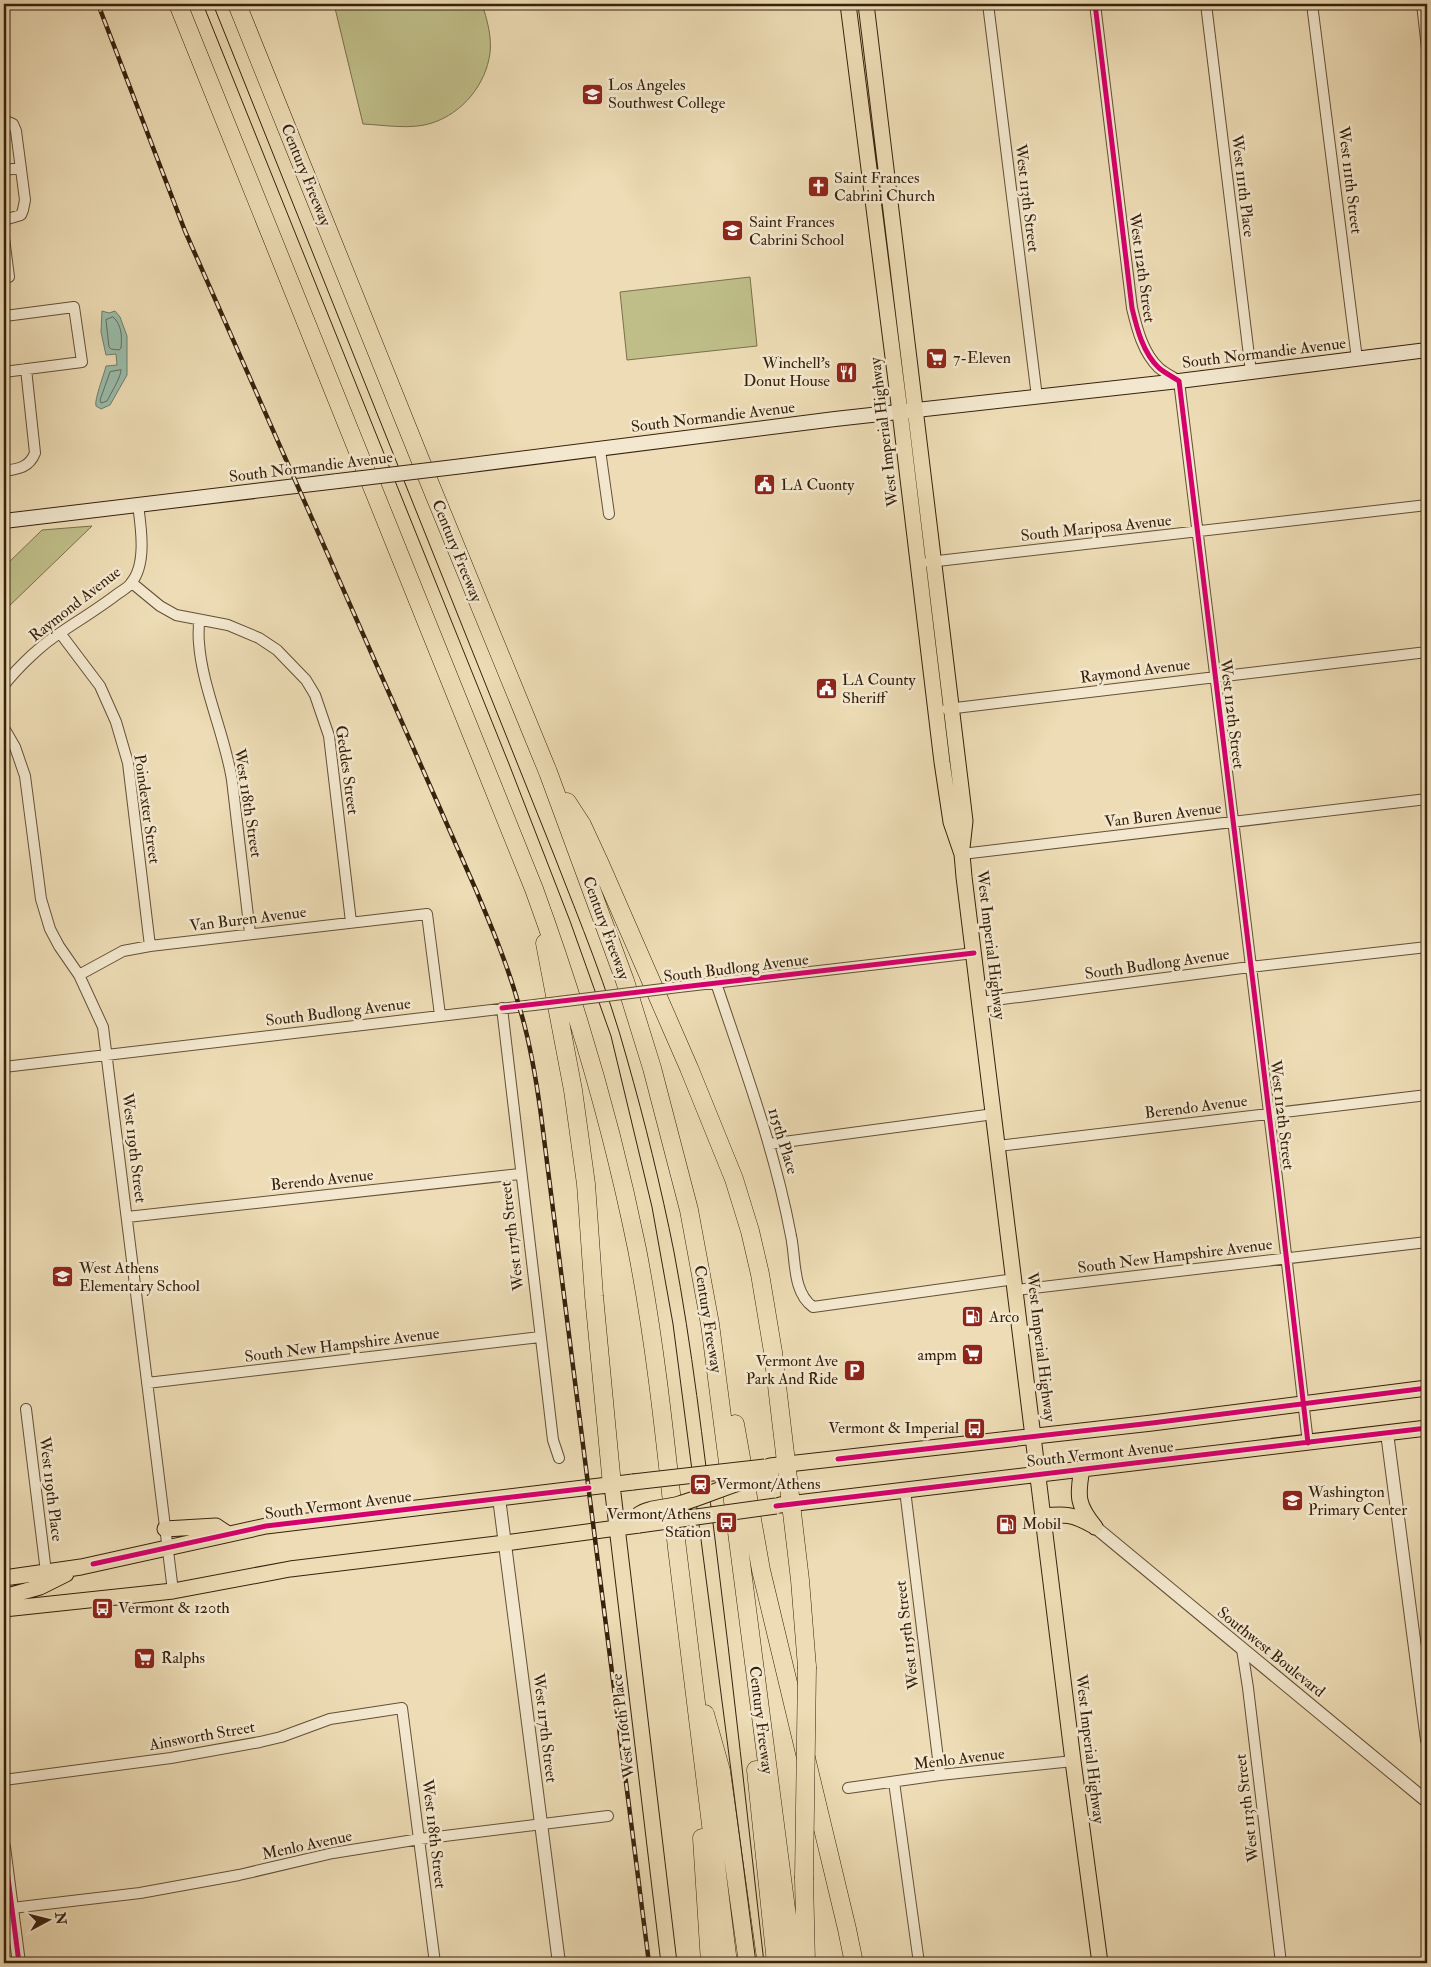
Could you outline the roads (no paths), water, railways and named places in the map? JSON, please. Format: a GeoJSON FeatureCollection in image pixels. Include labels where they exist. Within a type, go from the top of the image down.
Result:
{"type":"FeatureCollection","features":[{"type":"Feature","properties":{"kind":"highway"},"geometry":{"type":"LineString","coordinates":[[178,4],[534,889],[567,982],[590,1055],[618,1164],[637,1251],[657,1373],[728,1963]]}},
{"type":"Feature","properties":{"kind":"highway","name":"Century Freeway"},"geometry":{"type":"LineString","coordinates":[[237,4],[548,772],[625,981],[652,1068],[689,1210],[710,1324],[793,1963]]}},
{"type":"Feature","properties":{"kind":"highway"},"geometry":{"type":"LineString","coordinates":[[548,772],[582,825],[689,1068],[734,1179],[750,1231],[760,1274],[773,1352],[776,1468],[803,1606],[807,1667],[804,1879],[806,1963]]}},
{"type":"Feature","properties":{"kind":"highway"},"geometry":{"type":"LineString","coordinates":[[534,889],[573,1090],[586,1184],[594,1296],[612,1485]]}},
{"type":"Feature","properties":{"kind":"highway"},"geometry":{"type":"LineString","coordinates":[[689,1210],[712,1304],[761,1570],[854,1963]]}},
{"type":"Feature","properties":{"kind":"highway"},"geometry":{"type":"LineString","coordinates":[[735,1522],[749,1714],[776,1963]]}},
{"type":"Feature","properties":{"kind":"highway"},"geometry":{"type":"LineString","coordinates":[[691,1663],[721,1771],[748,1963]]}},
{"type":"Feature","properties":{"kind":"highway"},"geometry":{"type":"LineString","coordinates":[[699,1730],[704,1879],[710,1963]]}},
{"type":"Feature","properties":{"kind":"main road","name":"West Imperial Highway"},"geometry":{"type":"LineString","coordinates":[[848,4],[950,822],[962,854]]}},
{"type":"Feature","properties":{"kind":"main road","name":"West Imperial Highway"},"geometry":{"type":"LineString","coordinates":[[866,4],[965,821],[962,854],[1073,1760],[1100,1963]]}},
{"type":"Feature","properties":{"kind":"main road","name":"South Normandie Avenue"},"geometry":{"type":"LineString","coordinates":[[4,521],[1427,350]]}},
{"type":"Feature","properties":{"kind":"main road"},"geometry":{"type":"LineString","coordinates":[[939,735],[947,744],[954,797],[965,821]]}},
{"type":"Feature","properties":{"kind":"main road","name":"South Vermont Avenue"},"geometry":{"type":"LineString","coordinates":[[4,1578],[81,1567],[266,1526],[633,1482],[776,1468],[1427,1388]]}},
{"type":"Feature","properties":{"kind":"main road","name":"South Vermont Avenue"},"geometry":{"type":"LineString","coordinates":[[4,1609],[173,1591],[290,1568],[617,1528],[638,1520],[784,1505],[1038,1473],[1427,1428]]}},
{"type":"Feature","properties":{"kind":"main road"},"geometry":{"type":"LineString","coordinates":[[638,1520],[642,1512],[668,1508],[702,1497],[776,1468]]}},
{"type":"Feature","properties":{"kind":"main road"},"geometry":{"type":"LineString","coordinates":[[1082,1469],[1078,1499],[1085,1515],[1095,1527]]}},
{"type":"Feature","properties":{"kind":"main road","name":"West 116th Place"},"geometry":{"type":"LineString","coordinates":[[612,1485],[669,1963]]}},
{"type":"Feature","properties":{"kind":"main road"},"geometry":{"type":"LineString","coordinates":[[1043,1516],[1064,1514],[1075,1516],[1095,1527]]}},
{"type":"Feature","properties":{"kind":"main road"},"geometry":{"type":"LineString","coordinates":[[165,1529],[216,1526],[228,1534]]}},
{"type":"Feature","properties":{"kind":"main road"},"geometry":{"type":"LineString","coordinates":[[4,1597],[40,1587],[81,1567]]}},
{"type":"Feature","properties":{"kind":"street","name":"West 113th Street"},"geometry":{"type":"LineString","coordinates":[[988,4],[1036,397]]}},
{"type":"Feature","properties":{"kind":"street","name":"West 112th Street"},"geometry":{"type":"LineString","coordinates":[[1095,4],[1132,308],[1137,329],[1150,357],[1159,368],[1179,381],[1308,1443]]}},
{"type":"Feature","properties":{"kind":"street","name":"West 111th Place"},"geometry":{"type":"LineString","coordinates":[[1206,4],[1251,372]]}},
{"type":"Feature","properties":{"kind":"street","name":"West 111th Street"},"geometry":{"type":"LineString","coordinates":[[1312,4],[1357,359]]}},
{"type":"Feature","properties":{"kind":"street"},"geometry":{"type":"LineString","coordinates":[[1422,4],[1427,48]]}},
{"type":"Feature","properties":{"kind":"street"},"geometry":{"type":"LineString","coordinates":[[4,120],[8,120],[13,124],[16,130],[25,200],[24,210],[20,215],[4,220]]}},
{"type":"Feature","properties":{"kind":"street"},"geometry":{"type":"LineString","coordinates":[[4,170],[21,168]]}},
{"type":"Feature","properties":{"kind":"street"},"geometry":{"type":"LineString","coordinates":[[4,238],[9,278]]}},
{"type":"Feature","properties":{"kind":"street"},"geometry":{"type":"LineString","coordinates":[[4,372],[82,362],[74,308],[5,316]]}},
{"type":"Feature","properties":{"kind":"street"},"geometry":{"type":"LineString","coordinates":[[4,470],[21,469],[32,460],[35,453],[26,369]]}},
{"type":"Feature","properties":{"kind":"street"},"geometry":{"type":"LineString","coordinates":[[600,450],[609,514]]}},
{"type":"Feature","properties":{"kind":"street","name":"Raymond Avenue"},"geometry":{"type":"LineString","coordinates":[[4,685],[14,673],[60,633],[98,608],[132,582],[138,568],[141,552],[142,536],[138,505]]}},
{"type":"Feature","properties":{"kind":"street","name":"South Mariposa Avenue"},"geometry":{"type":"LineString","coordinates":[[918,564],[1427,505]]}},
{"type":"Feature","properties":{"kind":"street","name":"Geddes Street"},"geometry":{"type":"LineString","coordinates":[[132,582],[160,606],[176,615],[228,625],[259,638],[294,665],[316,695],[329,736],[351,922]]}},
{"type":"Feature","properties":{"kind":"street","name":"West 118th Street"},"geometry":{"type":"LineString","coordinates":[[200,620],[199,644],[204,673],[232,780],[250,933]]}},
{"type":"Feature","properties":{"kind":"street","name":"Poindexter Street"},"geometry":{"type":"LineString","coordinates":[[60,633],[100,686],[116,722],[126,755],[150,946]]}},
{"type":"Feature","properties":{"kind":"street","name":"Raymond Avenue"},"geometry":{"type":"LineString","coordinates":[[936,711],[1214,676],[1427,652]]}},
{"type":"Feature","properties":{"kind":"street","name":"West 119th Street"},"geometry":{"type":"LineString","coordinates":[[4,728],[15,747],[25,776],[41,899],[45,914],[59,946],[79,975],[103,1027],[173,1591]]}},
{"type":"Feature","properties":{"kind":"street","name":"Van Buren Avenue"},"geometry":{"type":"LineString","coordinates":[[962,854],[1427,799]]}},
{"type":"Feature","properties":{"kind":"street","name":"Van Buren Avenue"},"geometry":{"type":"LineString","coordinates":[[79,975],[123,952],[150,946],[427,914],[440,1015]]}},
{"type":"Feature","properties":{"kind":"street","name":"South Budlong Avenue"},"geometry":{"type":"LineString","coordinates":[[980,1002],[1250,967],[1427,947]]}},
{"type":"Feature","properties":{"kind":"street","name":"South Budlong Avenue"},"geometry":{"type":"LineString","coordinates":[[4,1068],[107,1054],[974,954]]}},
{"type":"Feature","properties":{"kind":"street","name":"115th Place"},"geometry":{"type":"LineString","coordinates":[[716,983],[769,1144],[784,1198],[798,1283],[805,1301],[813,1307]]}},
{"type":"Feature","properties":{"kind":"street","name":"West 117th Street"},"geometry":{"type":"LineString","coordinates":[[502,1008],[520,1174],[553,1440],[559,1458]]}},
{"type":"Feature","properties":{"kind":"street","name":"Berendo Avenue"},"geometry":{"type":"LineString","coordinates":[[998,1146],[1427,1095]]}},
{"type":"Feature","properties":{"kind":"street"},"geometry":{"type":"LineString","coordinates":[[769,1144],[994,1114]]}},
{"type":"Feature","properties":{"kind":"street","name":"Berendo Avenue"},"geometry":{"type":"LineString","coordinates":[[127,1217],[520,1174]]}},
{"type":"Feature","properties":{"kind":"street","name":"South New Hampshire Avenue"},"geometry":{"type":"LineString","coordinates":[[813,1307],[1427,1242]]}},
{"type":"Feature","properties":{"kind":"street","name":"South New Hampshire Avenue"},"geometry":{"type":"LineString","coordinates":[[147,1383],[540,1337]]}},
{"type":"Feature","properties":{"kind":"street","name":"West 119th Place"},"geometry":{"type":"LineString","coordinates":[[26,1409],[46,1572]]}},
{"type":"Feature","properties":{"kind":"street"},"geometry":{"type":"LineString","coordinates":[[1387,1433],[1427,1740]]}},
{"type":"Feature","properties":{"kind":"street","name":"West 115th Street"},"geometry":{"type":"LineString","coordinates":[[905,1490],[940,1775]]}},
{"type":"Feature","properties":{"kind":"street","name":"West 117th Street"},"geometry":{"type":"LineString","coordinates":[[499,1498],[559,1963]]}},
{"type":"Feature","properties":{"kind":"street","name":"Southwest Boulevard"},"geometry":{"type":"LineString","coordinates":[[1095,1527],[1427,1799]]}},
{"type":"Feature","properties":{"kind":"street","name":"West 113th Street"},"geometry":{"type":"LineString","coordinates":[[1242,1649],[1281,1963]]}},
{"type":"Feature","properties":{"kind":"street","name":"West 118th Street"},"geometry":{"type":"LineString","coordinates":[[402,1708],[435,1963]]}},
{"type":"Feature","properties":{"kind":"street","name":"Ainsworth Street"},"geometry":{"type":"LineString","coordinates":[[4,1780],[171,1758],[260,1742],[282,1737],[330,1719],[402,1708]]}},
{"type":"Feature","properties":{"kind":"street","name":"Menlo Avenue"},"geometry":{"type":"LineString","coordinates":[[848,1788],[940,1775],[1073,1760]]}},
{"type":"Feature","properties":{"kind":"street"},"geometry":{"type":"LineString","coordinates":[[894,1782],[919,1963]]}},
{"type":"Feature","properties":{"kind":"street","name":"Menlo Avenue"},"geometry":{"type":"LineString","coordinates":[[12,1908],[140,1893],[239,1875],[333,1852],[420,1839],[540,1826],[608,1816]]}},
{"type":"Feature","properties":{"kind":"street"},"geometry":{"type":"LineString","coordinates":[[4,1847],[19,1963]]}},
{"type":"Feature","properties":{"kind":"water"},"geometry":{"type":"Polygon","coordinates":[[[102,311],[109,313],[115,311],[120,317],[127,336],[127,375],[110,405],[101,409],[96,406],[96,403],[106,366],[117,365],[116,354],[106,355],[101,332],[102,311]]]}},
{"type":"Feature","properties":{"kind":"tram line"},"geometry":{"type":"LineString","coordinates":[[203,4],[509,764],[570,921],[611,1036],[652,1207],[673,1324],[756,1963]]}},
{"type":"Feature","properties":{"kind":"tram line"},"geometry":{"type":"LineString","coordinates":[[213,4],[584,931],[627,1059],[664,1203],[686,1324],[702,1431],[722,1592],[764,1963]]}},
{"type":"Feature","properties":{"kind":"railway"},"geometry":{"type":"LineString","coordinates":[[98,4],[185,231],[476,890],[505,962],[523,1019],[541,1115],[649,1963]]}},
{"type":"Feature","properties":{"kind":"place","name":"Los Angeles Southwest College"},"geometry":{"type":"Point","coordinates":[592,94]}},
{"type":"Feature","properties":{"kind":"place","name":"Saint Frances Cabrini Church"},"geometry":{"type":"Point","coordinates":[818,187]}},
{"type":"Feature","properties":{"kind":"place","name":"Saint Frances Cabrini School"},"geometry":{"type":"Point","coordinates":[733,231]}},
{"type":"Feature","properties":{"kind":"place","name":"7-Eleven"},"geometry":{"type":"Point","coordinates":[937,358]}},
{"type":"Feature","properties":{"kind":"place","name":"Winchell's Donut House"},"geometry":{"type":"Point","coordinates":[846,372]}},
{"type":"Feature","properties":{"kind":"place","name":"LA Cuonty"},"geometry":{"type":"Point","coordinates":[765,485]}},
{"type":"Feature","properties":{"kind":"place","name":"LA County Sheriff"},"geometry":{"type":"Point","coordinates":[826,689]}},
{"type":"Feature","properties":{"kind":"place","name":"West Athens Elementary School"},"geometry":{"type":"Point","coordinates":[63,1277]}},
{"type":"Feature","properties":{"kind":"place","name":"Arco"},"geometry":{"type":"Point","coordinates":[973,1317]}},
{"type":"Feature","properties":{"kind":"place","name":"ampm"},"geometry":{"type":"Point","coordinates":[973,1355]}},
{"type":"Feature","properties":{"kind":"place","name":"Vermont Ave Park And Ride"},"geometry":{"type":"Point","coordinates":[854,1370]}},
{"type":"Feature","properties":{"kind":"place","name":"Vermont & Imperial"},"geometry":{"type":"Point","coordinates":[975,1428]}},
{"type":"Feature","properties":{"kind":"place","name":"Vermont/Athens"},"geometry":{"type":"Point","coordinates":[700,1484]}},
{"type":"Feature","properties":{"kind":"place","name":"Washington Primary Center"},"geometry":{"type":"Point","coordinates":[1292,1501]}},
{"type":"Feature","properties":{"kind":"place","name":"Vermont/Athens Station"},"geometry":{"type":"Point","coordinates":[727,1523]}},
{"type":"Feature","properties":{"kind":"place","name":"Mobil"},"geometry":{"type":"Point","coordinates":[1006,1524]}},
{"type":"Feature","properties":{"kind":"place","name":"Vermont & 120th"},"geometry":{"type":"Point","coordinates":[102,1608]}},
{"type":"Feature","properties":{"kind":"place","name":"Ralphs"},"geometry":{"type":"Point","coordinates":[145,1658]}}]}
